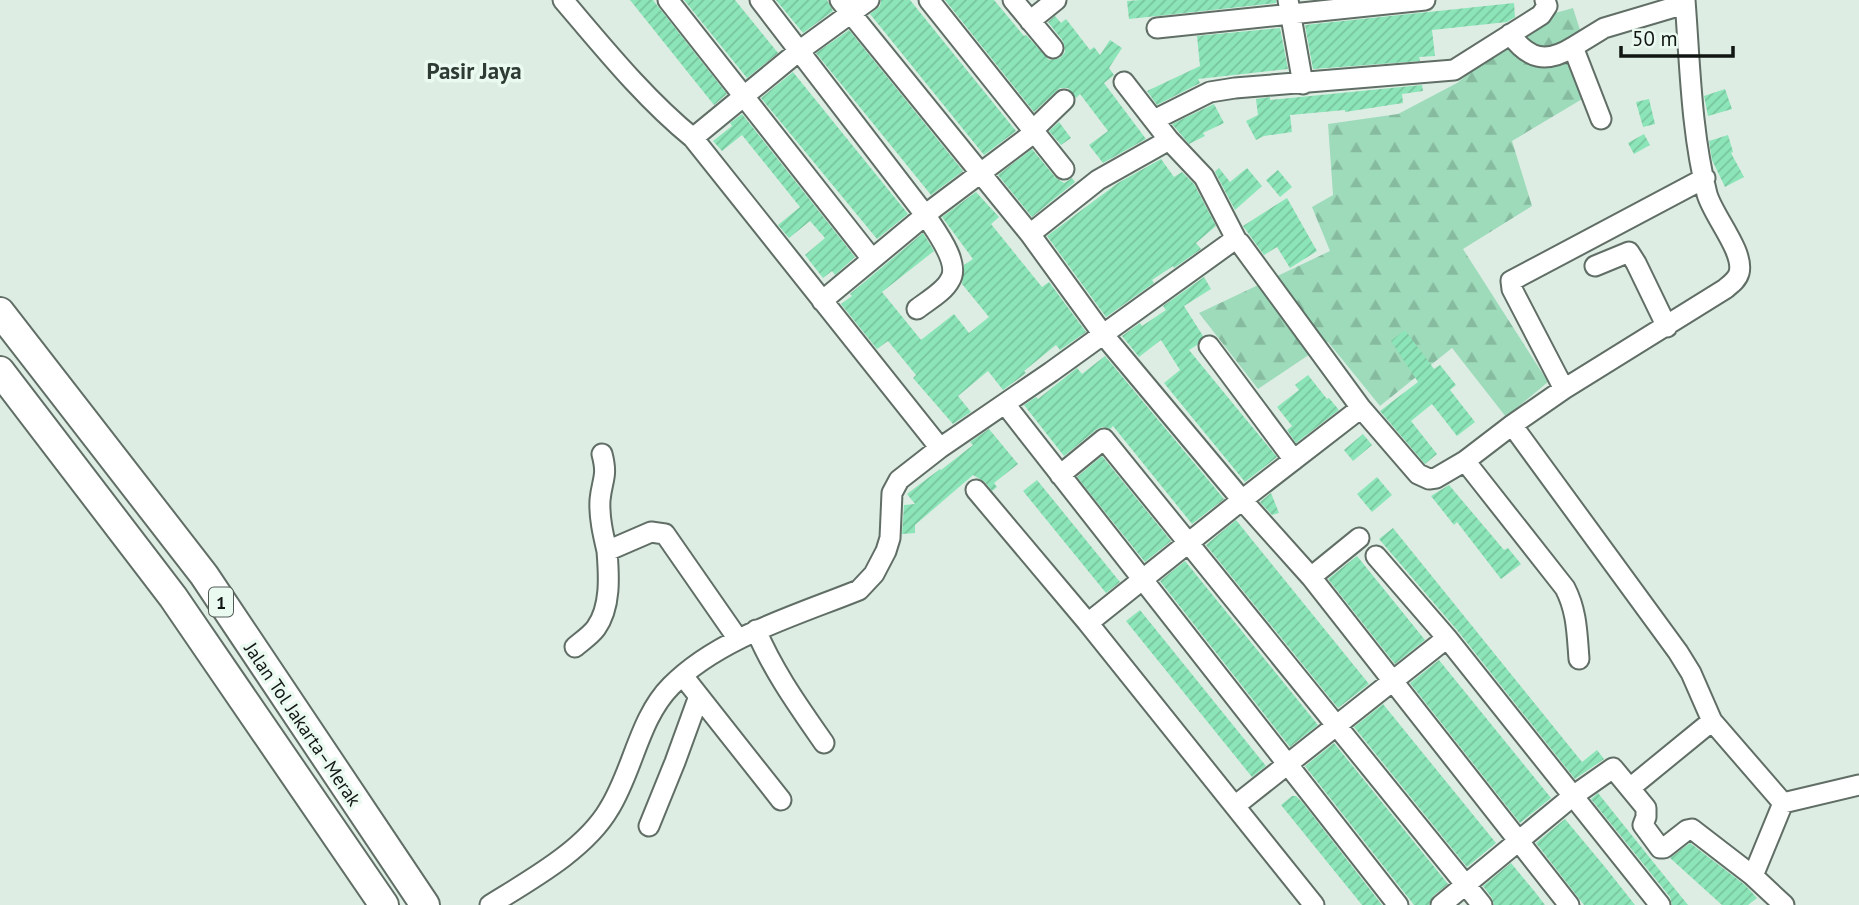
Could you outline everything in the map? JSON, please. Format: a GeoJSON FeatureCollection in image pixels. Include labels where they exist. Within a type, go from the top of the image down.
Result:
{"type":"FeatureCollection","features":[{"type":"Feature","properties":{"kind":"highway","name":"Jalan Tol Jakarta–Merak"},"geometry":{"type":"LineString","coordinates":[[0,312],[204,575],[425,905]]}},
{"type":"Feature","properties":{"kind":"highway","name":"Jalan Tol Jakarta–Merak"},"geometry":{"type":"LineString","coordinates":[[0,372],[173,597],[384,905]]}},
{"type":"Feature","properties":{"kind":"street"},"geometry":{"type":"LineString","coordinates":[[563,0],[629,78],[667,117],[693,138],[940,449]]}},
{"type":"Feature","properties":{"kind":"street"},"geometry":{"type":"LineString","coordinates":[[668,0],[872,259]]}},
{"type":"Feature","properties":{"kind":"street"},"geometry":{"type":"LineString","coordinates":[[760,0],[926,216],[944,244],[953,271],[950,281],[917,309]]}},
{"type":"Feature","properties":{"kind":"street"},"geometry":{"type":"LineString","coordinates":[[693,138],[799,51],[845,6],[869,0]]}},
{"type":"Feature","properties":{"kind":"street"},"geometry":{"type":"LineString","coordinates":[[929,0],[1064,169]]}},
{"type":"Feature","properties":{"kind":"street"},"geometry":{"type":"LineString","coordinates":[[1013,0],[1053,48]]}},
{"type":"Feature","properties":{"kind":"street"},"geometry":{"type":"LineString","coordinates":[[1030,21],[1055,0]]}},
{"type":"Feature","properties":{"kind":"street"},"geometry":{"type":"LineString","coordinates":[[1157,28],[1289,8],[1425,0]]}},
{"type":"Feature","properties":{"kind":"street"},"geometry":{"type":"LineString","coordinates":[[1154,121],[1210,92],[1454,70],[1541,15],[1546,6],[1545,0]]}},
{"type":"Feature","properties":{"kind":"street"},"geometry":{"type":"LineString","coordinates":[[1124,82],[1169,140],[1204,177],[1236,239],[1361,408],[1418,474],[1429,479],[1436,478],[1465,461],[1564,390],[1726,289],[1736,280],[1740,270],[1738,258],[1710,202],[1705,178],[1695,127],[1685,2],[1604,28],[1556,55],[1534,55],[1525,52],[1510,34]]}},
{"type":"Feature","properties":{"kind":"street"},"geometry":{"type":"LineString","coordinates":[[845,6],[1030,234],[1102,334],[1241,500],[1311,577],[1569,905]]}},
{"type":"Feature","properties":{"kind":"street"},"geometry":{"type":"LineString","coordinates":[[1289,8],[1303,84]]}},
{"type":"Feature","properties":{"kind":"street"},"geometry":{"type":"LineString","coordinates":[[1573,47],[1601,119]]}},
{"type":"Feature","properties":{"kind":"street"},"geometry":{"type":"LineString","coordinates":[[822,301],[1031,135],[1064,100]]}},
{"type":"Feature","properties":{"kind":"street"},"geometry":{"type":"LineString","coordinates":[[1030,234],[1098,180],[1169,140]]}},
{"type":"Feature","properties":{"kind":"street"},"geometry":{"type":"LineString","coordinates":[[1564,390],[1512,289],[1511,281],[1705,178]]}},
{"type":"Feature","properties":{"kind":"street"},"geometry":{"type":"LineString","coordinates":[[490,905],[581,843],[608,811],[658,702],[671,685],[718,650],[738,639],[866,585],[874,575],[890,538],[891,502],[896,484],[940,449],[1236,239]]}},
{"type":"Feature","properties":{"kind":"street"},"geometry":{"type":"LineString","coordinates":[[1595,266],[1629,252],[1667,327]]}},
{"type":"Feature","properties":{"kind":"street"},"geometry":{"type":"LineString","coordinates":[[1209,346],[1294,460]]}},
{"type":"Feature","properties":{"kind":"street"},"geometry":{"type":"LineString","coordinates":[[1005,404],[1398,905]]}},
{"type":"Feature","properties":{"kind":"street"},"geometry":{"type":"LineString","coordinates":[[1088,623],[1361,408]]}},
{"type":"Feature","properties":{"kind":"street"},"geometry":{"type":"LineString","coordinates":[[1512,425],[1678,652],[1691,673],[1712,721],[1783,803]]}},
{"type":"Feature","properties":{"kind":"street"},"geometry":{"type":"LineString","coordinates":[[1060,475],[1104,439],[1482,905]]}},
{"type":"Feature","properties":{"kind":"street"},"geometry":{"type":"LineString","coordinates":[[575,647],[596,628],[604,611],[609,570],[600,523],[600,498],[606,478],[602,454]]}},
{"type":"Feature","properties":{"kind":"street"},"geometry":{"type":"LineString","coordinates":[[1465,461],[1565,588],[1576,615],[1579,659]]}},
{"type":"Feature","properties":{"kind":"street"},"geometry":{"type":"LineString","coordinates":[[976,490],[1088,623],[1314,905]]}},
{"type":"Feature","properties":{"kind":"street"},"geometry":{"type":"LineString","coordinates":[[607,551],[651,532],[665,534],[738,639]]}},
{"type":"Feature","properties":{"kind":"street"},"geometry":{"type":"LineString","coordinates":[[1311,577],[1359,538]]}},
{"type":"Feature","properties":{"kind":"street"},"geometry":{"type":"LineString","coordinates":[[1376,556],[1447,638],[1660,905]]}},
{"type":"Feature","properties":{"kind":"street"},"geometry":{"type":"LineString","coordinates":[[757,631],[766,653],[791,695],[824,743]]}},
{"type":"Feature","properties":{"kind":"street"},"geometry":{"type":"LineString","coordinates":[[1236,805],[1447,638]]}},
{"type":"Feature","properties":{"kind":"street"},"geometry":{"type":"LineString","coordinates":[[683,676],[781,800]]}},
{"type":"Feature","properties":{"kind":"street"},"geometry":{"type":"LineString","coordinates":[[649,825],[699,696]]}},
{"type":"Feature","properties":{"kind":"street"},"geometry":{"type":"LineString","coordinates":[[1630,788],[1712,721]]}},
{"type":"Feature","properties":{"kind":"street"},"geometry":{"type":"LineString","coordinates":[[1441,905],[1573,796],[1613,768],[1646,808],[1643,825],[1660,848],[1692,829],[1754,876],[1772,901]]}},
{"type":"Feature","properties":{"kind":"street"},"geometry":{"type":"LineString","coordinates":[[1783,803],[1859,785]]}},
{"type":"Feature","properties":{"kind":"street"},"geometry":{"type":"LineString","coordinates":[[1754,876],[1783,803]]}},
{"type":"Feature","properties":{"kind":"green space"},"geometry":{"type":"Polygon","coordinates":[[[1573,8],[1599,89],[1512,141],[1532,206],[1463,249],[1548,382],[1506,417],[1452,348],[1380,406],[1328,342],[1258,389],[1199,313],[1330,251],[1312,207],[1333,195],[1328,124],[1398,114],[1457,83],[1541,17],[1573,8]]]}},
{"type":"Feature","properties":{"kind":"building"},"geometry":{"type":"Polygon","coordinates":[[[630,0],[653,0],[727,94],[714,105],[630,0]]]}},
{"type":"Feature","properties":{"kind":"building"},"geometry":{"type":"Polygon","coordinates":[[[684,0],[735,0],[778,53],[747,78],[684,0]]]}},
{"type":"Feature","properties":{"kind":"building"},"geometry":{"type":"Polygon","coordinates":[[[776,0],[827,0],[833,11],[803,33],[776,0]]]}},
{"type":"Feature","properties":{"kind":"building"},"geometry":{"type":"Polygon","coordinates":[[[881,0],[910,0],[1016,131],[984,155],[870,14],[880,6],[881,0]]]}},
{"type":"Feature","properties":{"kind":"building"},"geometry":{"type":"Polygon","coordinates":[[[945,0],[994,0],[1024,36],[1026,35],[1049,60],[1060,58],[1065,52],[1063,41],[1048,22],[1055,16],[1061,23],[1066,19],[1090,50],[1094,47],[1100,55],[1110,40],[1122,48],[1109,68],[1114,75],[1104,83],[1146,139],[1103,163],[1089,145],[1108,131],[1080,94],[1076,98],[1068,88],[1060,88],[1034,112],[945,0]]]}},
{"type":"Feature","properties":{"kind":"building"},"geometry":{"type":"Polygon","coordinates":[[[1276,0],[1276,3],[1129,19],[1127,1],[1276,0]]]}},
{"type":"Feature","properties":{"kind":"building"},"geometry":{"type":"Polygon","coordinates":[[[1514,3],[1515,17],[1507,22],[1432,30],[1435,56],[1419,57],[1420,61],[1313,69],[1305,25],[1514,3]]]}},
{"type":"Feature","properties":{"kind":"building"},"geometry":{"type":"Polygon","coordinates":[[[1280,28],[1288,69],[1198,79],[1200,83],[1157,105],[1147,91],[1200,66],[1197,36],[1280,28]]]}},
{"type":"Feature","properties":{"kind":"building"},"geometry":{"type":"Polygon","coordinates":[[[849,30],[963,171],[931,195],[816,53],[849,30]]]}},
{"type":"Feature","properties":{"kind":"building"},"geometry":{"type":"Polygon","coordinates":[[[793,72],[908,214],[877,239],[761,98],[793,72]]]}},
{"type":"Feature","properties":{"kind":"building"},"geometry":{"type":"Polygon","coordinates":[[[1422,85],[1423,91],[1402,94],[1403,103],[1345,112],[1290,115],[1292,132],[1264,136],[1256,140],[1246,121],[1258,115],[1256,99],[1270,97],[1270,100],[1422,85]]]}},
{"type":"Feature","properties":{"kind":"building"},"geometry":{"type":"Polygon","coordinates":[[[1725,89],[1732,109],[1708,116],[1704,96],[1725,89]]]}},
{"type":"Feature","properties":{"kind":"building"},"geometry":{"type":"Polygon","coordinates":[[[1649,99],[1655,124],[1643,127],[1636,102],[1649,99]]]}},
{"type":"Feature","properties":{"kind":"building"},"geometry":{"type":"Polygon","coordinates":[[[1214,104],[1224,123],[1203,133],[1205,136],[1189,144],[1172,124],[1214,104]]]}},
{"type":"Feature","properties":{"kind":"building"},"geometry":{"type":"Polygon","coordinates":[[[742,114],[855,257],[835,275],[832,271],[823,278],[805,255],[825,238],[810,221],[789,238],[778,225],[800,207],[742,135],[722,151],[713,141],[742,114]]]}},
{"type":"Feature","properties":{"kind":"building"},"geometry":{"type":"Polygon","coordinates":[[[1059,122],[1071,138],[1061,145],[1049,131],[1059,122]]]}},
{"type":"Feature","properties":{"kind":"building"},"geometry":{"type":"Polygon","coordinates":[[[1644,134],[1650,145],[1634,154],[1628,143],[1644,134]]]}},
{"type":"Feature","properties":{"kind":"building"},"geometry":{"type":"Polygon","coordinates":[[[1728,135],[1733,152],[1731,153],[1744,177],[1725,187],[1712,160],[1709,141],[1728,135]]]}},
{"type":"Feature","properties":{"kind":"building"},"geometry":{"type":"Polygon","coordinates":[[[1032,149],[1055,177],[1064,183],[1072,178],[1075,182],[1032,217],[998,175],[1032,149]]]}},
{"type":"Feature","properties":{"kind":"building"},"geometry":{"type":"Polygon","coordinates":[[[1161,159],[1174,177],[1182,172],[1194,184],[1216,226],[1196,243],[1201,249],[1152,280],[1154,283],[1106,317],[1047,236],[1118,183],[1161,159]]]}},
{"type":"Feature","properties":{"kind":"building"},"geometry":{"type":"Polygon","coordinates":[[[1219,168],[1230,182],[1247,168],[1262,186],[1235,210],[1215,172],[1219,168]]]}},
{"type":"Feature","properties":{"kind":"building"},"geometry":{"type":"Polygon","coordinates":[[[1278,170],[1292,187],[1280,197],[1266,180],[1278,170]]]}},
{"type":"Feature","properties":{"kind":"building"},"geometry":{"type":"Polygon","coordinates":[[[976,192],[999,217],[991,224],[1042,287],[1049,282],[1086,332],[1060,350],[1056,345],[1003,390],[988,371],[958,396],[971,412],[953,424],[913,378],[916,375],[888,341],[877,349],[841,304],[923,233],[934,251],[882,292],[921,340],[954,314],[969,333],[989,317],[962,284],[964,265],[973,259],[942,217],[976,192]]]}},
{"type":"Feature","properties":{"kind":"building"},"geometry":{"type":"Polygon","coordinates":[[[1287,198],[1317,251],[1290,268],[1277,247],[1264,255],[1243,226],[1287,198]]]}},
{"type":"Feature","properties":{"kind":"building"},"geometry":{"type":"Polygon","coordinates":[[[1204,277],[1211,289],[1184,306],[1203,336],[1197,345],[1189,350],[1277,457],[1245,482],[1164,383],[1180,370],[1161,340],[1139,357],[1122,336],[1166,310],[1163,306],[1204,277]]]}},
{"type":"Feature","properties":{"kind":"building"},"geometry":{"type":"Polygon","coordinates":[[[1405,330],[1434,369],[1440,365],[1456,385],[1450,390],[1475,422],[1457,436],[1432,404],[1411,421],[1437,454],[1425,464],[1380,411],[1418,382],[1391,341],[1405,330]]]}},
{"type":"Feature","properties":{"kind":"building"},"geometry":{"type":"Polygon","coordinates":[[[1105,356],[1224,499],[1192,524],[1113,426],[1110,429],[1097,429],[1064,456],[1024,405],[1036,397],[1038,399],[1077,368],[1082,374],[1105,356]]]}},
{"type":"Feature","properties":{"kind":"building"},"geometry":{"type":"Polygon","coordinates":[[[1308,375],[1339,410],[1296,443],[1287,430],[1292,426],[1277,407],[1299,390],[1295,385],[1308,375]]]}},
{"type":"Feature","properties":{"kind":"building"},"geometry":{"type":"Polygon","coordinates":[[[989,429],[1018,464],[994,483],[997,487],[992,491],[985,482],[973,475],[915,525],[915,533],[902,534],[904,505],[915,504],[907,494],[973,445],[970,442],[989,429]]]}},
{"type":"Feature","properties":{"kind":"building"},"geometry":{"type":"Polygon","coordinates":[[[1363,434],[1372,445],[1353,461],[1344,450],[1363,434]]]}},
{"type":"Feature","properties":{"kind":"building"},"geometry":{"type":"Polygon","coordinates":[[[1102,456],[1171,541],[1145,562],[1077,477],[1102,456]]]}},
{"type":"Feature","properties":{"kind":"building"},"geometry":{"type":"Polygon","coordinates":[[[1377,477],[1392,495],[1372,512],[1357,494],[1377,477]]]}},
{"type":"Feature","properties":{"kind":"building"},"geometry":{"type":"Polygon","coordinates":[[[1037,480],[1120,582],[1106,593],[1023,491],[1037,480]]]}},
{"type":"Feature","properties":{"kind":"building"},"geometry":{"type":"Polygon","coordinates":[[[1449,485],[1504,550],[1508,548],[1521,564],[1501,579],[1457,522],[1454,525],[1431,496],[1449,485]]]}},
{"type":"Feature","properties":{"kind":"building"},"geometry":{"type":"Polygon","coordinates":[[[1271,493],[1279,513],[1272,515],[1260,502],[1271,493]]]}},
{"type":"Feature","properties":{"kind":"building"},"geometry":{"type":"Polygon","coordinates":[[[1236,520],[1369,684],[1338,708],[1206,545],[1236,520]]]}},
{"type":"Feature","properties":{"kind":"building"},"geometry":{"type":"Polygon","coordinates":[[[1393,528],[1582,762],[1597,750],[1604,759],[1575,779],[1457,630],[1379,539],[1393,528]]]}},
{"type":"Feature","properties":{"kind":"building"},"geometry":{"type":"Polygon","coordinates":[[[1357,556],[1425,640],[1395,664],[1328,579],[1357,556]]]}},
{"type":"Feature","properties":{"kind":"building"},"geometry":{"type":"Polygon","coordinates":[[[1185,561],[1318,725],[1290,747],[1160,581],[1185,561]]]}},
{"type":"Feature","properties":{"kind":"building"},"geometry":{"type":"Polygon","coordinates":[[[1140,610],[1266,766],[1252,777],[1126,621],[1140,610]]]}},
{"type":"Feature","properties":{"kind":"building"},"geometry":{"type":"Polygon","coordinates":[[[1439,660],[1551,798],[1520,823],[1410,683],[1439,660]]]}},
{"type":"Feature","properties":{"kind":"building"},"geometry":{"type":"Polygon","coordinates":[[[1383,704],[1496,843],[1467,867],[1354,727],[1383,704]]]}},
{"type":"Feature","properties":{"kind":"building"},"geometry":{"type":"Polygon","coordinates":[[[1334,743],[1448,884],[1433,896],[1429,905],[1414,905],[1305,766],[1334,743]]]}},
{"type":"Feature","properties":{"kind":"building"},"geometry":{"type":"Polygon","coordinates":[[[1598,793],[1688,905],[1672,905],[1670,897],[1591,799],[1598,793]]]}},
{"type":"Feature","properties":{"kind":"building"},"geometry":{"type":"Polygon","coordinates":[[[1292,796],[1302,802],[1382,905],[1362,905],[1281,805],[1292,796]]]}},
{"type":"Feature","properties":{"kind":"building"},"geometry":{"type":"Polygon","coordinates":[[[1565,819],[1635,905],[1584,905],[1536,843],[1565,819]]]}},
{"type":"Feature","properties":{"kind":"building"},"geometry":{"type":"Polygon","coordinates":[[[1690,843],[1745,885],[1757,898],[1748,905],[1722,905],[1670,858],[1690,843]]]}},
{"type":"Feature","properties":{"kind":"building"},"geometry":{"type":"Polygon","coordinates":[[[1511,863],[1545,905],[1494,905],[1483,886],[1511,863]]]}},
{"type":"Feature","properties":{"kind":"district","name":"Pasir Jaya"},"geometry":{"type":"Point","coordinates":[474,70]}}]}
